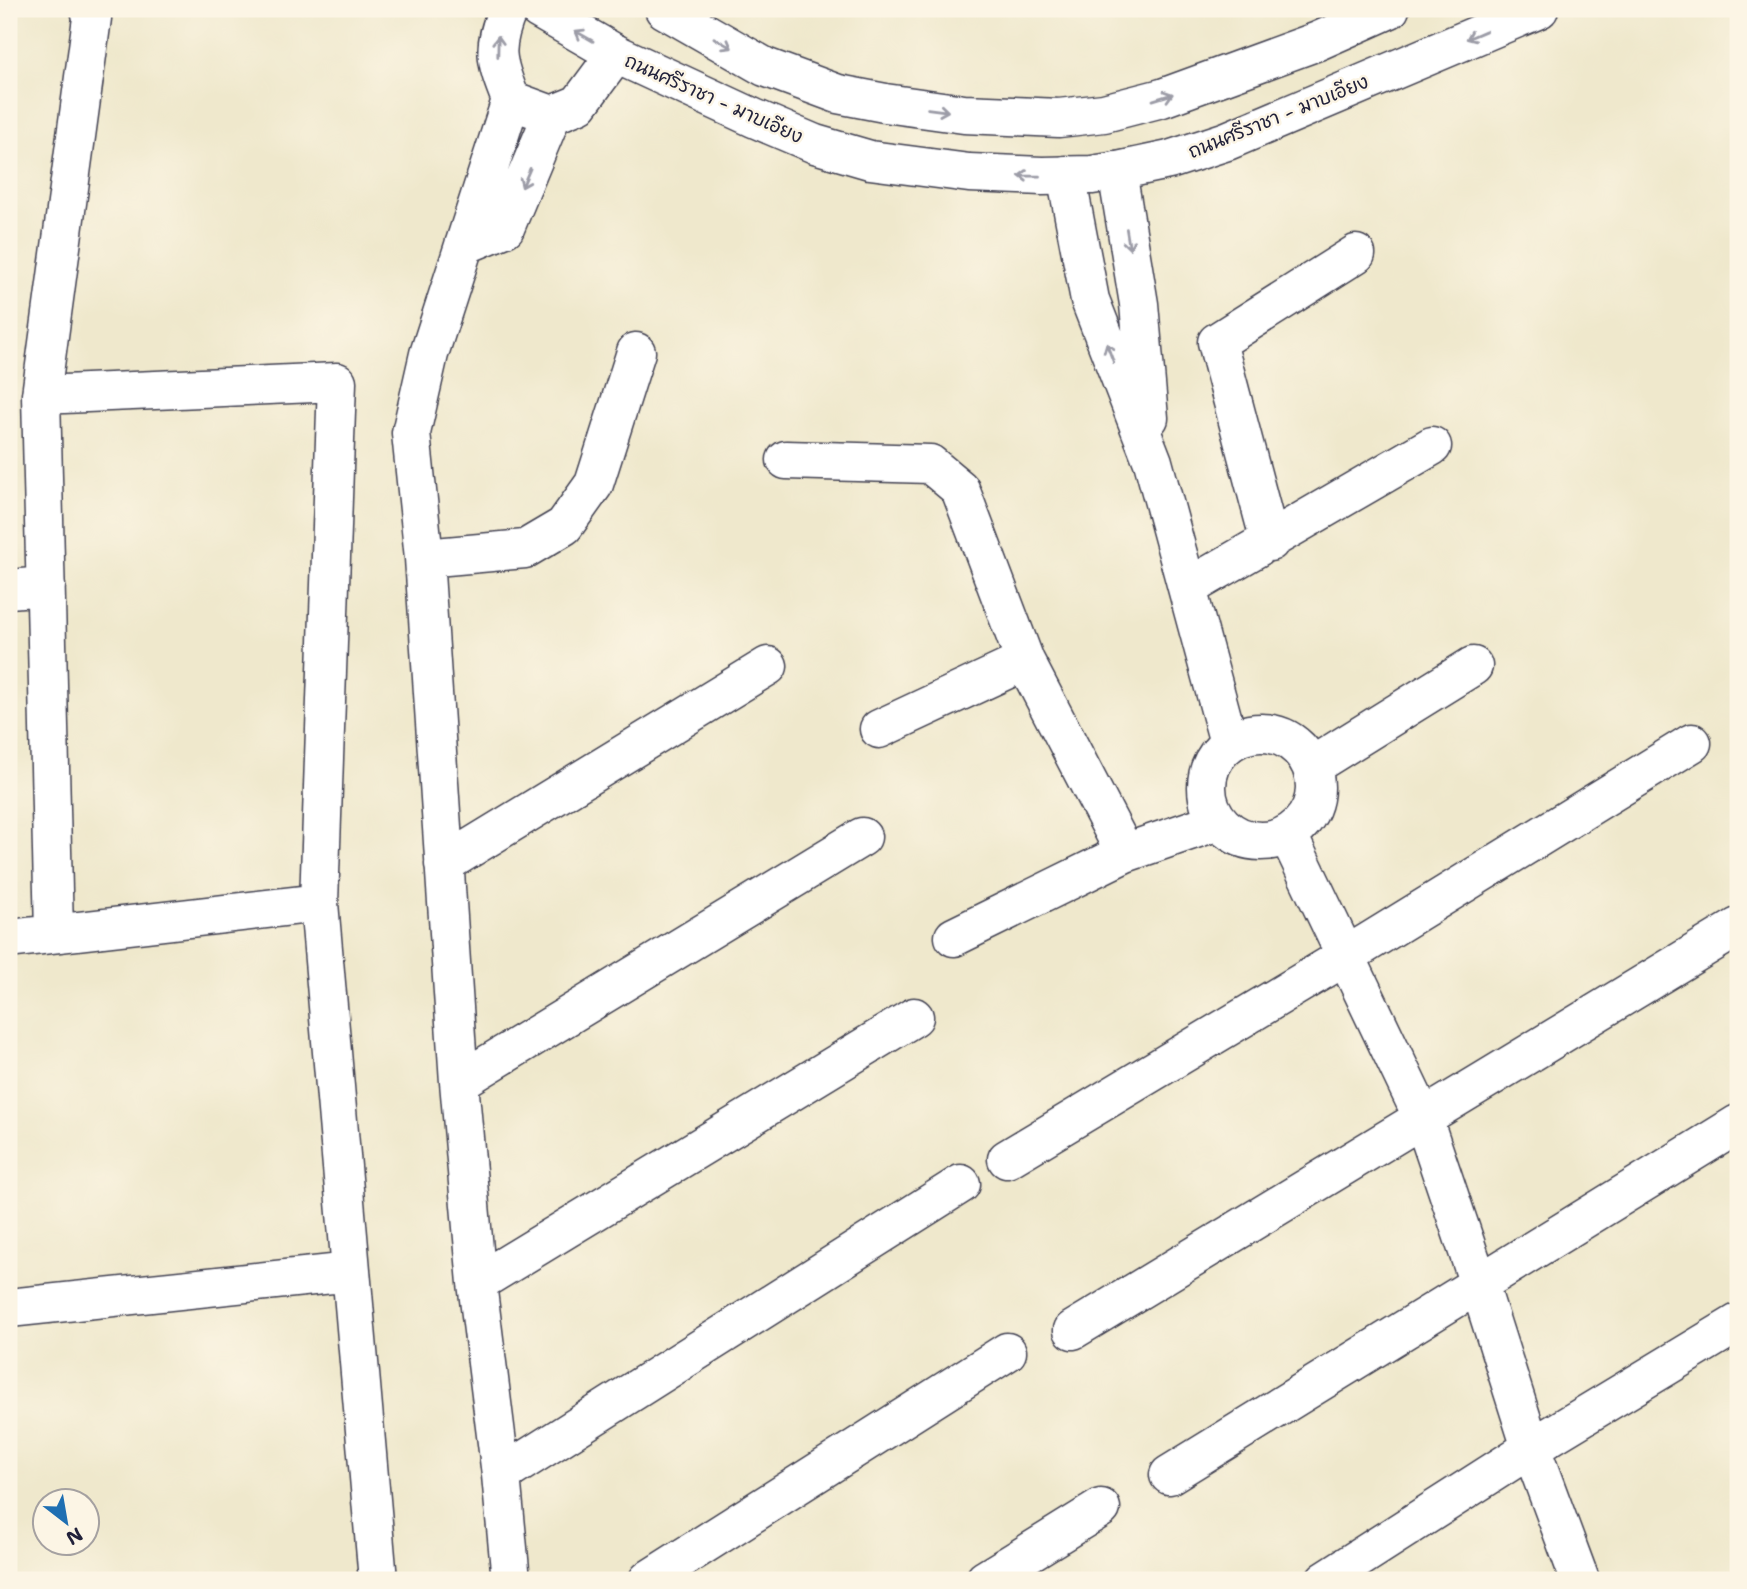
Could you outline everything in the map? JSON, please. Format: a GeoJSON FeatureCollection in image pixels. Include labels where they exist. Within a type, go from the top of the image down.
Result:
{"type":"FeatureCollection","features":[{"type":"Feature","properties":{"kind":"street"},"geometry":{"type":"LineString","coordinates":[[54,933],[27,588],[41,395],[92,18],[90,9]]}},
{"type":"Feature","properties":{"kind":"street"},"geometry":{"type":"LineString","coordinates":[[508,9],[497,38],[498,60],[511,100],[429,354],[411,433],[424,558],[459,1082],[477,1283],[511,1580]]}},
{"type":"Feature","properties":{"kind":"street","name":"ถนนศรีราชา - มาบเอียง"},"geometry":{"type":"LineString","coordinates":[[538,9],[616,54],[815,144],[870,160],[1007,176],[1092,175],[1169,160],[1227,141],[1539,9]]}},
{"type":"Feature","properties":{"kind":"street"},"geometry":{"type":"LineString","coordinates":[[664,9],[765,67],[838,94],[964,114],[1059,118],[1104,114],[1162,98],[1318,41],[1390,9]]}},
{"type":"Feature","properties":{"kind":"street"},"geometry":{"type":"LineString","coordinates":[[511,100],[552,115],[579,104],[616,54]]}},
{"type":"Feature","properties":{"kind":"street"},"geometry":{"type":"LineString","coordinates":[[464,245],[505,228],[552,115]]}},
{"type":"Feature","properties":{"kind":"street"},"geometry":{"type":"LineString","coordinates":[[1117,171],[1139,304],[1153,462]]}},
{"type":"Feature","properties":{"kind":"street"},"geometry":{"type":"LineString","coordinates":[[1066,175],[1090,300],[1153,462],[1189,587],[1229,743]]}},
{"type":"Feature","properties":{"kind":"street"},"geometry":{"type":"LineString","coordinates":[[1270,541],[1217,342],[1356,254]]}},
{"type":"Feature","properties":{"kind":"street"},"geometry":{"type":"LineString","coordinates":[[424,558],[525,549],[564,526],[594,484],[636,352]]}},
{"type":"Feature","properties":{"kind":"street"},"geometry":{"type":"LineString","coordinates":[[41,395],[337,382],[319,903],[379,1580]]}},
{"type":"Feature","properties":{"kind":"street"},"geometry":{"type":"LineString","coordinates":[[1189,587],[1432,446]]}},
{"type":"Feature","properties":{"kind":"street"},"geometry":{"type":"LineString","coordinates":[[786,460],[930,464],[960,489],[1025,661],[1125,852]]}},
{"type":"Feature","properties":{"kind":"street"},"geometry":{"type":"LineString","coordinates":[[878,729],[1025,661]]}},
{"type":"Feature","properties":{"kind":"street"},"geometry":{"type":"LineString","coordinates":[[443,864],[768,666]]}},
{"type":"Feature","properties":{"kind":"street"},"geometry":{"type":"LineString","coordinates":[[1312,766],[1473,666]]}},
{"type":"Feature","properties":{"kind":"street"},"geometry":{"type":"LineString","coordinates":[[1260,732],[1276,734],[1292,741],[1312,766],[1316,782],[1315,798],[1310,812],[1288,835],[1258,842],[1229,832],[1218,821],[1209,805],[1206,788],[1209,771],[1217,755],[1229,743],[1244,735],[1260,732]]}},
{"type":"Feature","properties":{"kind":"street"},"geometry":{"type":"LineString","coordinates":[[1007,1159],[1346,956],[1692,743]]}},
{"type":"Feature","properties":{"kind":"street"},"geometry":{"type":"LineString","coordinates":[[954,937],[1125,852],[1218,821]]}},
{"type":"Feature","properties":{"kind":"street"},"geometry":{"type":"LineString","coordinates":[[1288,835],[1423,1118],[1531,1448],[1580,1580]]}},
{"type":"Feature","properties":{"kind":"street"},"geometry":{"type":"LineString","coordinates":[[459,1082],[862,837]]}},
{"type":"Feature","properties":{"kind":"street"},"geometry":{"type":"LineString","coordinates":[[9,939],[319,903]]}},
{"type":"Feature","properties":{"kind":"street"},"geometry":{"type":"LineString","coordinates":[[1073,1330],[1738,926]]}},
{"type":"Feature","properties":{"kind":"street"},"geometry":{"type":"LineString","coordinates":[[477,1283],[914,1017]]}},
{"type":"Feature","properties":{"kind":"street"},"geometry":{"type":"LineString","coordinates":[[1169,1475],[1738,1124]]}},
{"type":"Feature","properties":{"kind":"street"},"geometry":{"type":"LineString","coordinates":[[501,1475],[961,1184]]}},
{"type":"Feature","properties":{"kind":"street"},"geometry":{"type":"LineString","coordinates":[[9,1308],[351,1272]]}},
{"type":"Feature","properties":{"kind":"street"},"geometry":{"type":"LineString","coordinates":[[1325,1580],[1531,1448],[1738,1323]]}},
{"type":"Feature","properties":{"kind":"street"},"geometry":{"type":"LineString","coordinates":[[648,1580],[1007,1352]]}},
{"type":"Feature","properties":{"kind":"street"},"geometry":{"type":"LineString","coordinates":[[985,1580],[1101,1508]]}}]}
